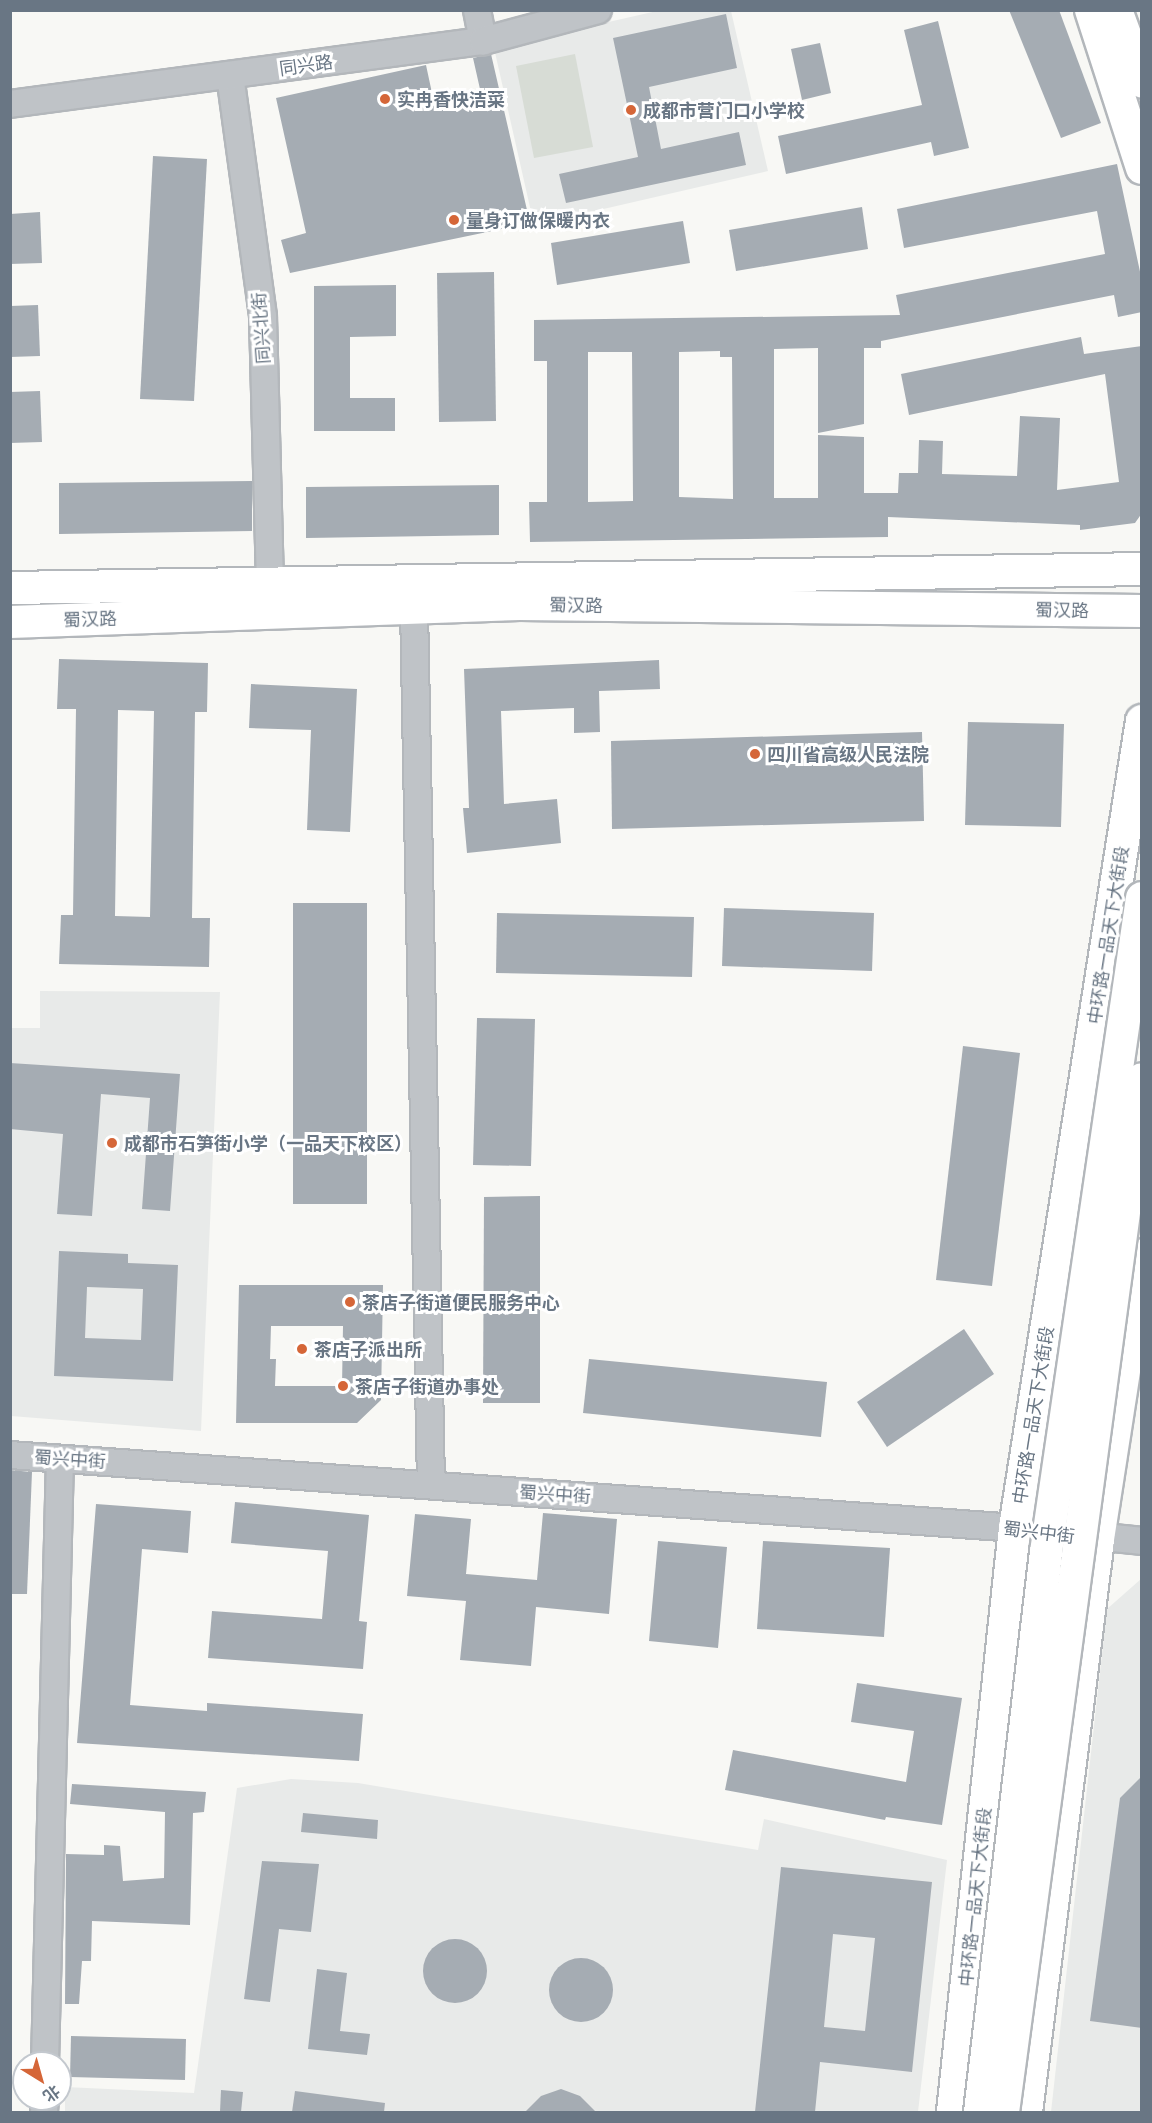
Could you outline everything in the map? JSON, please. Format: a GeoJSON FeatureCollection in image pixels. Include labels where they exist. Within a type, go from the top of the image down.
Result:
{"type":"FeatureCollection","features":[{"type":"Feature","properties":{"kind":"main road"},"geometry":{"type":"LineString","coordinates":[[1091,10],[1142,168]]}},
{"type":"Feature","properties":{"kind":"main road"},"geometry":{"type":"LineString","coordinates":[[1116,10],[1142,81]]}},
{"type":"Feature","properties":{"kind":"main road","name":"蜀汉路"},"geometry":{"type":"LineString","coordinates":[[10,588],[1142,568]]}},
{"type":"Feature","properties":{"kind":"main road","name":"蜀汉路"},"geometry":{"type":"LineString","coordinates":[[10,622],[520,604],[1142,611]]}},
{"type":"Feature","properties":{"kind":"main road","name":"中环路一品天下大街段"},"geometry":{"type":"LineString","coordinates":[[953,2112],[1015,1528],[1142,721]]}},
{"type":"Feature","properties":{"kind":"main road"},"geometry":{"type":"LineString","coordinates":[[980,2112],[1046,1552],[1142,898]]}},
{"type":"Feature","properties":{"kind":"main road"},"geometry":{"type":"LineString","coordinates":[[1003,2112],[1142,1079]]}},
{"type":"Feature","properties":{"kind":"main road"},"geometry":{"type":"LineString","coordinates":[[1026,2112],[1098,1539],[1142,1255]]}},
{"type":"Feature","properties":{"kind":"street"},"geometry":{"type":"LineString","coordinates":[[477,10],[483,41]]}},
{"type":"Feature","properties":{"kind":"street","name":"同兴路"},"geometry":{"type":"LineString","coordinates":[[10,104],[483,41],[598,10]]}},
{"type":"Feature","properties":{"kind":"street","name":"同兴北街"},"geometry":{"type":"LineString","coordinates":[[230,75],[263,317],[270,582]]}},
{"type":"Feature","properties":{"kind":"street"},"geometry":{"type":"LineString","coordinates":[[414,607],[430,1484]]}},
{"type":"Feature","properties":{"kind":"street","name":"蜀兴中街"},"geometry":{"type":"LineString","coordinates":[[10,1455],[1015,1528],[1098,1539],[1142,1541]]}},
{"type":"Feature","properties":{"kind":"street"},"geometry":{"type":"LineString","coordinates":[[45,2051],[60,1458]]}},
{"type":"Feature","properties":{"kind":"shaded area","name":"成都市营门口小学校"},"geometry":{"type":"Polygon","coordinates":[[[657,11],[731,11],[768,171],[534,225],[494,48],[657,11]]]}},
{"type":"Feature","properties":{"kind":"shaded area"},"geometry":{"type":"Polygon","coordinates":[[[575,54],[593,147],[534,158],[516,66],[575,54]]]}},
{"type":"Feature","properties":{"kind":"shaded area","name":"成都市石笋街小学（一品天下校区）"},"geometry":{"type":"Polygon","coordinates":[[[40,991],[220,992],[201,1431],[11,1416],[10,1028],[40,1028],[40,991]]]}},
{"type":"Feature","properties":{"kind":"shaded area"},"geometry":{"type":"Polygon","coordinates":[[[1141,1579],[1141,2112],[1051,2112],[1107,1609],[1141,1579]]]}},
{"type":"Feature","properties":{"kind":"shaded area"},"geometry":{"type":"Polygon","coordinates":[[[291,1779],[358,1783],[758,1850],[764,1819],[947,1860],[918,2112],[65,2112],[72,2111],[72,2087],[194,2093],[237,1788],[291,1779]]]}},
{"type":"Feature","properties":{"kind":"building"},"geometry":{"type":"Polygon","coordinates":[[[1009,10],[1059,10],[1101,123],[1061,138],[1009,10]]]}},
{"type":"Feature","properties":{"kind":"building"},"geometry":{"type":"Polygon","coordinates":[[[726,14],[737,68],[649,87],[661,149],[739,132],[746,165],[566,203],[559,174],[638,157],[613,38],[726,14]]]}},
{"type":"Feature","properties":{"kind":"building"},"geometry":{"type":"Polygon","coordinates":[[[938,21],[969,148],[934,156],[931,142],[786,174],[778,136],[922,105],[904,30],[938,21]]]}},
{"type":"Feature","properties":{"kind":"building"},"geometry":{"type":"Polygon","coordinates":[[[820,43],[831,93],[802,100],[791,49],[820,43]]]}},
{"type":"Feature","properties":{"kind":"building"},"geometry":{"type":"Polygon","coordinates":[[[491,54],[530,223],[290,273],[281,240],[306,233],[276,98],[426,65],[435,107],[482,98],[473,58],[491,54]]]}},
{"type":"Feature","properties":{"kind":"building"},"geometry":{"type":"Polygon","coordinates":[[[153,156],[207,159],[194,401],[140,399],[153,156]]]}},
{"type":"Feature","properties":{"kind":"building"},"geometry":{"type":"Polygon","coordinates":[[[1117,164],[1142,281],[1142,312],[1118,317],[1114,295],[881,341],[881,348],[864,348],[864,424],[818,433],[818,348],[774,349],[774,498],[818,498],[818,435],[864,437],[864,493],[898,493],[899,473],[918,473],[919,440],[943,441],[942,474],[1017,476],[1020,416],[1060,418],[1057,490],[1119,482],[1105,374],[909,415],[901,374],[1081,337],[1084,354],[1142,346],[1142,513],[1135,523],[1080,530],[1080,525],[888,517],[888,537],[530,542],[529,502],[547,502],[547,361],[534,361],[534,320],[900,315],[896,295],[1105,254],[1097,211],[904,248],[897,209],[1117,164]],[[720,351],[679,352],[679,497],[733,499],[732,357],[720,357],[720,351]],[[588,352],[588,502],[633,501],[632,352],[588,352]]]}},
{"type":"Feature","properties":{"kind":"building"},"geometry":{"type":"Polygon","coordinates":[[[862,207],[868,249],[736,271],[729,230],[862,207]]]}},
{"type":"Feature","properties":{"kind":"building"},"geometry":{"type":"Polygon","coordinates":[[[40,212],[42,263],[10,264],[10,214],[40,212]]]}},
{"type":"Feature","properties":{"kind":"building"},"geometry":{"type":"Polygon","coordinates":[[[683,221],[690,263],[557,285],[551,243],[683,221]]]}},
{"type":"Feature","properties":{"kind":"building"},"geometry":{"type":"Polygon","coordinates":[[[494,272],[496,421],[439,422],[437,273],[494,272]]]}},
{"type":"Feature","properties":{"kind":"building"},"geometry":{"type":"Polygon","coordinates":[[[396,285],[396,336],[350,337],[350,398],[395,398],[395,431],[314,431],[314,286],[396,285]]]}},
{"type":"Feature","properties":{"kind":"building"},"geometry":{"type":"Polygon","coordinates":[[[38,305],[40,356],[10,357],[10,306],[38,305]]]}},
{"type":"Feature","properties":{"kind":"building"},"geometry":{"type":"Polygon","coordinates":[[[40,391],[42,442],[10,443],[10,392],[40,391]]]}},
{"type":"Feature","properties":{"kind":"building"},"geometry":{"type":"Polygon","coordinates":[[[252,481],[252,531],[59,534],[59,483],[252,481]]]}},
{"type":"Feature","properties":{"kind":"building"},"geometry":{"type":"Polygon","coordinates":[[[499,485],[499,535],[306,538],[306,487],[499,485]]]}},
{"type":"Feature","properties":{"kind":"building"},"geometry":{"type":"Polygon","coordinates":[[[59,659],[208,663],[207,712],[195,712],[192,918],[210,918],[209,967],[59,964],[61,915],[73,915],[76,709],[57,709],[59,659]],[[118,710],[115,916],[150,917],[154,711],[118,710]]]}},
{"type":"Feature","properties":{"kind":"building"},"geometry":{"type":"Polygon","coordinates":[[[659,660],[660,689],[599,691],[600,732],[574,733],[574,708],[501,711],[504,804],[557,799],[561,843],[467,853],[463,808],[469,808],[464,669],[659,660]]]}},
{"type":"Feature","properties":{"kind":"building"},"geometry":{"type":"Polygon","coordinates":[[[251,684],[357,689],[350,832],[307,830],[311,730],[249,728],[251,684]]]}},
{"type":"Feature","properties":{"kind":"building"},"geometry":{"type":"Polygon","coordinates":[[[968,722],[1064,724],[1061,827],[965,825],[968,722]]]}},
{"type":"Feature","properties":{"kind":"building"},"geometry":{"type":"Polygon","coordinates":[[[922,732],[924,821],[612,829],[611,741],[922,732]]]}},
{"type":"Feature","properties":{"kind":"building"},"geometry":{"type":"Polygon","coordinates":[[[293,903],[367,903],[367,1204],[293,1204],[293,903]]]}},
{"type":"Feature","properties":{"kind":"building"},"geometry":{"type":"Polygon","coordinates":[[[724,908],[874,913],[872,971],[722,966],[724,908]]]}},
{"type":"Feature","properties":{"kind":"building"},"geometry":{"type":"Polygon","coordinates":[[[497,913],[694,917],[692,977],[496,973],[497,913]]]}},
{"type":"Feature","properties":{"kind":"building"},"geometry":{"type":"Polygon","coordinates":[[[477,1018],[535,1019],[531,1166],[473,1165],[477,1018]]]}},
{"type":"Feature","properties":{"kind":"building"},"geometry":{"type":"Polygon","coordinates":[[[963,1046],[1020,1053],[992,1286],[936,1280],[963,1046]]]}},
{"type":"Feature","properties":{"kind":"building"},"geometry":{"type":"Polygon","coordinates":[[[10,1063],[180,1074],[170,1211],[142,1209],[150,1098],[101,1094],[92,1216],[57,1214],[63,1134],[10,1129],[10,1063]]]}},
{"type":"Feature","properties":{"kind":"building"},"geometry":{"type":"Polygon","coordinates":[[[540,1196],[540,1403],[483,1403],[484,1197],[540,1196]]]}},
{"type":"Feature","properties":{"kind":"building"},"geometry":{"type":"Polygon","coordinates":[[[59,1251],[128,1254],[128,1263],[178,1265],[173,1381],[54,1376],[59,1251]],[[87,1287],[85,1338],[141,1340],[143,1289],[87,1287]]]}},
{"type":"Feature","properties":{"kind":"building"},"geometry":{"type":"Polygon","coordinates":[[[239,1285],[383,1285],[381,1400],[357,1423],[236,1423],[239,1285]],[[271,1326],[270,1359],[276,1359],[275,1386],[342,1386],[343,1326],[271,1326]]]}},
{"type":"Feature","properties":{"kind":"building"},"geometry":{"type":"Polygon","coordinates":[[[964,1329],[994,1374],[887,1447],[857,1402],[964,1329]]]}},
{"type":"Feature","properties":{"kind":"building"},"geometry":{"type":"Polygon","coordinates":[[[589,1359],[827,1382],[821,1437],[583,1413],[589,1359]]]}},
{"type":"Feature","properties":{"kind":"building"},"geometry":{"type":"Polygon","coordinates":[[[10,1470],[32,1472],[27,1594],[10,1594],[10,1470]]]}},
{"type":"Feature","properties":{"kind":"building"},"geometry":{"type":"Polygon","coordinates":[[[235,1502],[369,1515],[359,1621],[367,1622],[363,1669],[208,1658],[212,1611],[322,1619],[328,1551],[231,1543],[235,1502]]]}},
{"type":"Feature","properties":{"kind":"building"},"geometry":{"type":"Polygon","coordinates":[[[96,1504],[191,1511],[188,1553],[142,1549],[130,1705],[207,1711],[207,1703],[363,1714],[359,1761],[77,1743],[96,1504]]]}},
{"type":"Feature","properties":{"kind":"building"},"geometry":{"type":"Polygon","coordinates":[[[543,1513],[617,1519],[609,1614],[536,1607],[531,1666],[460,1660],[466,1601],[407,1596],[415,1514],[471,1519],[466,1574],[537,1580],[543,1513]]]}},
{"type":"Feature","properties":{"kind":"building"},"geometry":{"type":"Polygon","coordinates":[[[658,1541],[727,1547],[718,1648],[649,1641],[658,1541]]]}},
{"type":"Feature","properties":{"kind":"building"},"geometry":{"type":"Polygon","coordinates":[[[763,1541],[890,1548],[884,1637],[757,1629],[763,1541]]]}},
{"type":"Feature","properties":{"kind":"building"},"geometry":{"type":"Polygon","coordinates":[[[857,1683],[962,1698],[942,1825],[886,1817],[885,1820],[725,1790],[733,1750],[906,1782],[914,1731],[851,1722],[857,1683]]]}},
{"type":"Feature","properties":{"kind":"building"},"geometry":{"type":"Polygon","coordinates":[[[1142,1776],[1142,2028],[1090,2021],[1120,1798],[1142,1776]]]}},
{"type":"Feature","properties":{"kind":"building"},"geometry":{"type":"Polygon","coordinates":[[[72,1784],[206,1792],[204,1812],[193,1813],[190,1925],[92,1921],[91,1961],[82,1961],[79,2004],[65,2004],[66,1854],[104,1855],[104,1845],[120,1846],[123,1881],[164,1878],[165,1812],[70,1804],[72,1784]]]}},
{"type":"Feature","properties":{"kind":"building"},"geometry":{"type":"Polygon","coordinates":[[[303,1813],[378,1820],[377,1839],[301,1832],[303,1813]]]}},
{"type":"Feature","properties":{"kind":"building"},"geometry":{"type":"Polygon","coordinates":[[[262,1861],[319,1864],[311,1932],[279,1929],[270,2002],[244,1999],[262,1861]]]}},
{"type":"Feature","properties":{"kind":"building"},"geometry":{"type":"Polygon","coordinates":[[[781,1867],[932,1882],[912,2072],[820,2062],[815,2112],[755,2112],[781,1867]],[[833,1934],[824,2027],[865,2031],[875,1938],[833,1934]]]}},
{"type":"Feature","properties":{"kind":"building"},"geometry":{"type":"Polygon","coordinates":[[[455,1939],[473,1945],[481,1953],[487,1971],[481,1989],[473,1997],[455,2003],[437,1997],[429,1989],[423,1971],[429,1953],[437,1945],[455,1939]]]}},
{"type":"Feature","properties":{"kind":"building"},"geometry":{"type":"Polygon","coordinates":[[[581,1958],[599,1964],[607,1972],[613,1990],[607,2008],[599,2016],[581,2022],[563,2016],[555,2008],[549,1990],[555,1972],[563,1964],[581,1958]]]}},
{"type":"Feature","properties":{"kind":"building"},"geometry":{"type":"Polygon","coordinates":[[[317,1969],[347,1973],[340,2031],[370,2034],[367,2055],[308,2049],[317,1969]]]}},
{"type":"Feature","properties":{"kind":"building"},"geometry":{"type":"Polygon","coordinates":[[[71,2036],[186,2039],[185,2080],[72,2077],[71,2036]]]}},
{"type":"Feature","properties":{"kind":"building"},"geometry":{"type":"Polygon","coordinates":[[[561,2089],[580,2096],[596,2112],[525,2112],[541,2096],[561,2089]]]}},
{"type":"Feature","properties":{"kind":"building"},"geometry":{"type":"Polygon","coordinates":[[[221,2090],[243,2092],[241,2112],[220,2112],[221,2090]]]}},
{"type":"Feature","properties":{"kind":"building"},"geometry":{"type":"Polygon","coordinates":[[[295,2091],[385,2103],[384,2112],[292,2112],[295,2091]]]}},
{"type":"Feature","properties":{"kind":"place","name":"实冉香快洁菜"},"geometry":{"type":"Point","coordinates":[385,99]}},
{"type":"Feature","properties":{"kind":"place","name":"成都市营门口小学校"},"geometry":{"type":"Point","coordinates":[631,110]}},
{"type":"Feature","properties":{"kind":"place","name":"量身订做保暖内衣"},"geometry":{"type":"Point","coordinates":[454,220]}},
{"type":"Feature","properties":{"kind":"place","name":"四川省高级人民法院"},"geometry":{"type":"Point","coordinates":[755,754]}},
{"type":"Feature","properties":{"kind":"place","name":"成都市石笋街小学（一品天下校区）"},"geometry":{"type":"Point","coordinates":[112,1143]}},
{"type":"Feature","properties":{"kind":"place","name":"茶店子街道便民服务中心"},"geometry":{"type":"Point","coordinates":[350,1302]}},
{"type":"Feature","properties":{"kind":"place","name":"茶店子派出所"},"geometry":{"type":"Point","coordinates":[302,1349]}},
{"type":"Feature","properties":{"kind":"place","name":"茶店子街道办事处"},"geometry":{"type":"Point","coordinates":[343,1386]}}]}
